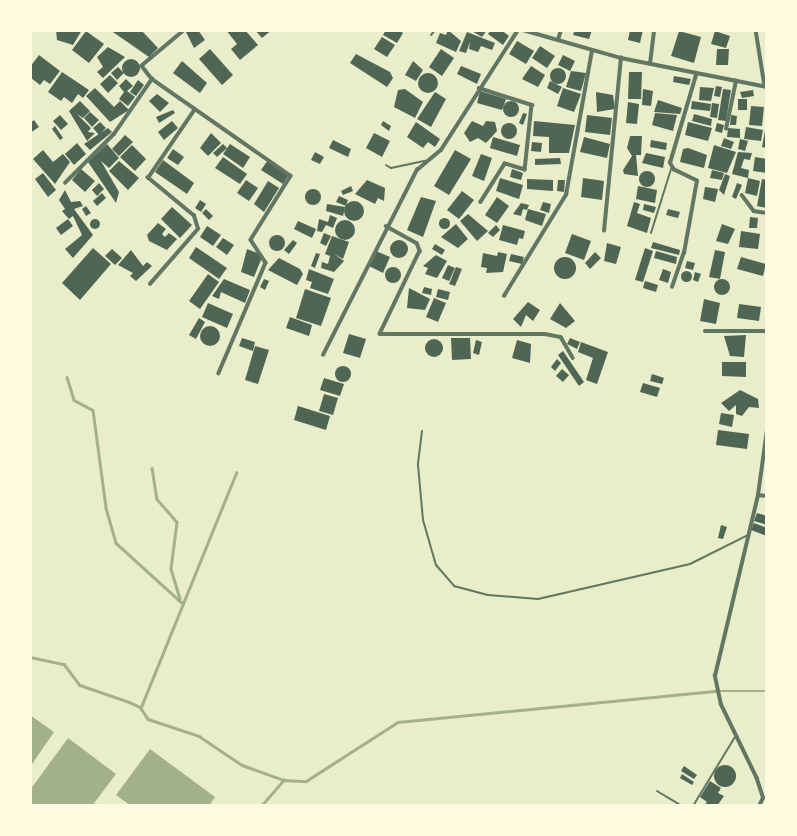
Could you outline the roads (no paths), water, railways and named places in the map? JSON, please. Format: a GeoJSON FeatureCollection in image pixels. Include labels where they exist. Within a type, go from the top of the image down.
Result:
{"type":"FeatureCollection","features":[{"type":"Feature","properties":{"kind":"street"},"geometry":{"type":"LineString","coordinates":[[184,30],[142,66],[152,79],[291,176],[251,240],[265,263],[219,373]]}},
{"type":"Feature","properties":{"kind":"street"},"geometry":{"type":"LineString","coordinates":[[323,355],[386,226],[426,161],[441,150],[517,30]]}},
{"type":"Feature","properties":{"kind":"street"},"geometry":{"type":"LineString","coordinates":[[523,30],[621,58],[766,87],[756,30]]}},
{"type":"Feature","properties":{"kind":"street"},"geometry":{"type":"LineString","coordinates":[[558,40],[561,30]]}},
{"type":"Feature","properties":{"kind":"street"},"geometry":{"type":"LineString","coordinates":[[650,64],[654,30]]}},
{"type":"Feature","properties":{"kind":"street"},"geometry":{"type":"LineString","coordinates":[[504,296],[566,195],[592,51]]}},
{"type":"Feature","properties":{"kind":"street"},"geometry":{"type":"LineString","coordinates":[[604,231],[621,58]]}},
{"type":"Feature","properties":{"kind":"street"},"geometry":{"type":"LineString","coordinates":[[672,287],[684,253],[696,181],[671,168],[696,75]]}},
{"type":"Feature","properties":{"kind":"street"},"geometry":{"type":"LineString","coordinates":[[65,183],[114,134],[152,79]]}},
{"type":"Feature","properties":{"kind":"street"},"geometry":{"type":"LineString","coordinates":[[726,128],[736,81]]}},
{"type":"Feature","properties":{"kind":"street"},"geometry":{"type":"LineString","coordinates":[[480,88],[532,105],[525,170],[505,164],[481,202]]}},
{"type":"Feature","properties":{"kind":"street"},"geometry":{"type":"LineString","coordinates":[[150,284],[198,229],[194,216],[148,178],[151,167],[195,109]]}},
{"type":"Feature","properties":{"kind":"street"},"geometry":{"type":"LineString","coordinates":[[742,195],[754,211],[767,213]]}},
{"type":"Feature","properties":{"kind":"street"},"geometry":{"type":"LineString","coordinates":[[386,226],[417,243],[420,251],[380,334],[545,334],[561,337],[573,358]]}},
{"type":"Feature","properties":{"kind":"street"},"geometry":{"type":"LineString","coordinates":[[705,331],[767,331]]}},
{"type":"Feature","properties":{"kind":"street"},"geometry":{"type":"LineString","coordinates":[[758,806],[763,798],[757,779],[721,705],[715,676],[746,536],[758,495],[767,430]]}},
{"type":"Feature","properties":{"kind":"street"},"geometry":{"type":"LineString","coordinates":[[758,495],[767,496]]}},
{"type":"Feature","properties":{"kind":"lane"},"geometry":{"type":"LineString","coordinates":[[432,35],[435,30]]}},
{"type":"Feature","properties":{"kind":"lane"},"geometry":{"type":"LineString","coordinates":[[386,165],[391,168],[426,161]]}},
{"type":"Feature","properties":{"kind":"lane"},"geometry":{"type":"LineString","coordinates":[[650,233],[671,168]]}},
{"type":"Feature","properties":{"kind":"lane"},"geometry":{"type":"LineString","coordinates":[[422,431],[418,465],[423,520],[436,565],[454,586],[488,595],[538,598],[690,564],[746,536]]}},
{"type":"Feature","properties":{"kind":"lane"},"geometry":{"type":"LineString","coordinates":[[693,806],[736,736]]}},
{"type":"Feature","properties":{"kind":"lane"},"geometry":{"type":"LineString","coordinates":[[657,791],[682,806]]}},
{"type":"Feature","properties":{"kind":"waterway"},"geometry":{"type":"LineString","coordinates":[[67,377],[74,400],[93,410],[106,508],[116,543],[181,602]]}},
{"type":"Feature","properties":{"kind":"waterway"},"geometry":{"type":"LineString","coordinates":[[152,468],[157,499],[177,522],[171,569],[180,599]]}},
{"type":"Feature","properties":{"kind":"waterway"},"geometry":{"type":"LineString","coordinates":[[141,707],[236,473]]}},
{"type":"Feature","properties":{"kind":"waterway"},"geometry":{"type":"LineString","coordinates":[[30,657],[64,664],[80,685],[140,707],[148,719],[199,736],[242,765],[284,780],[306,781],[398,722],[716,691],[767,691]]}},
{"type":"Feature","properties":{"kind":"waterway"},"geometry":{"type":"LineString","coordinates":[[261,806],[284,780]]}}]}
